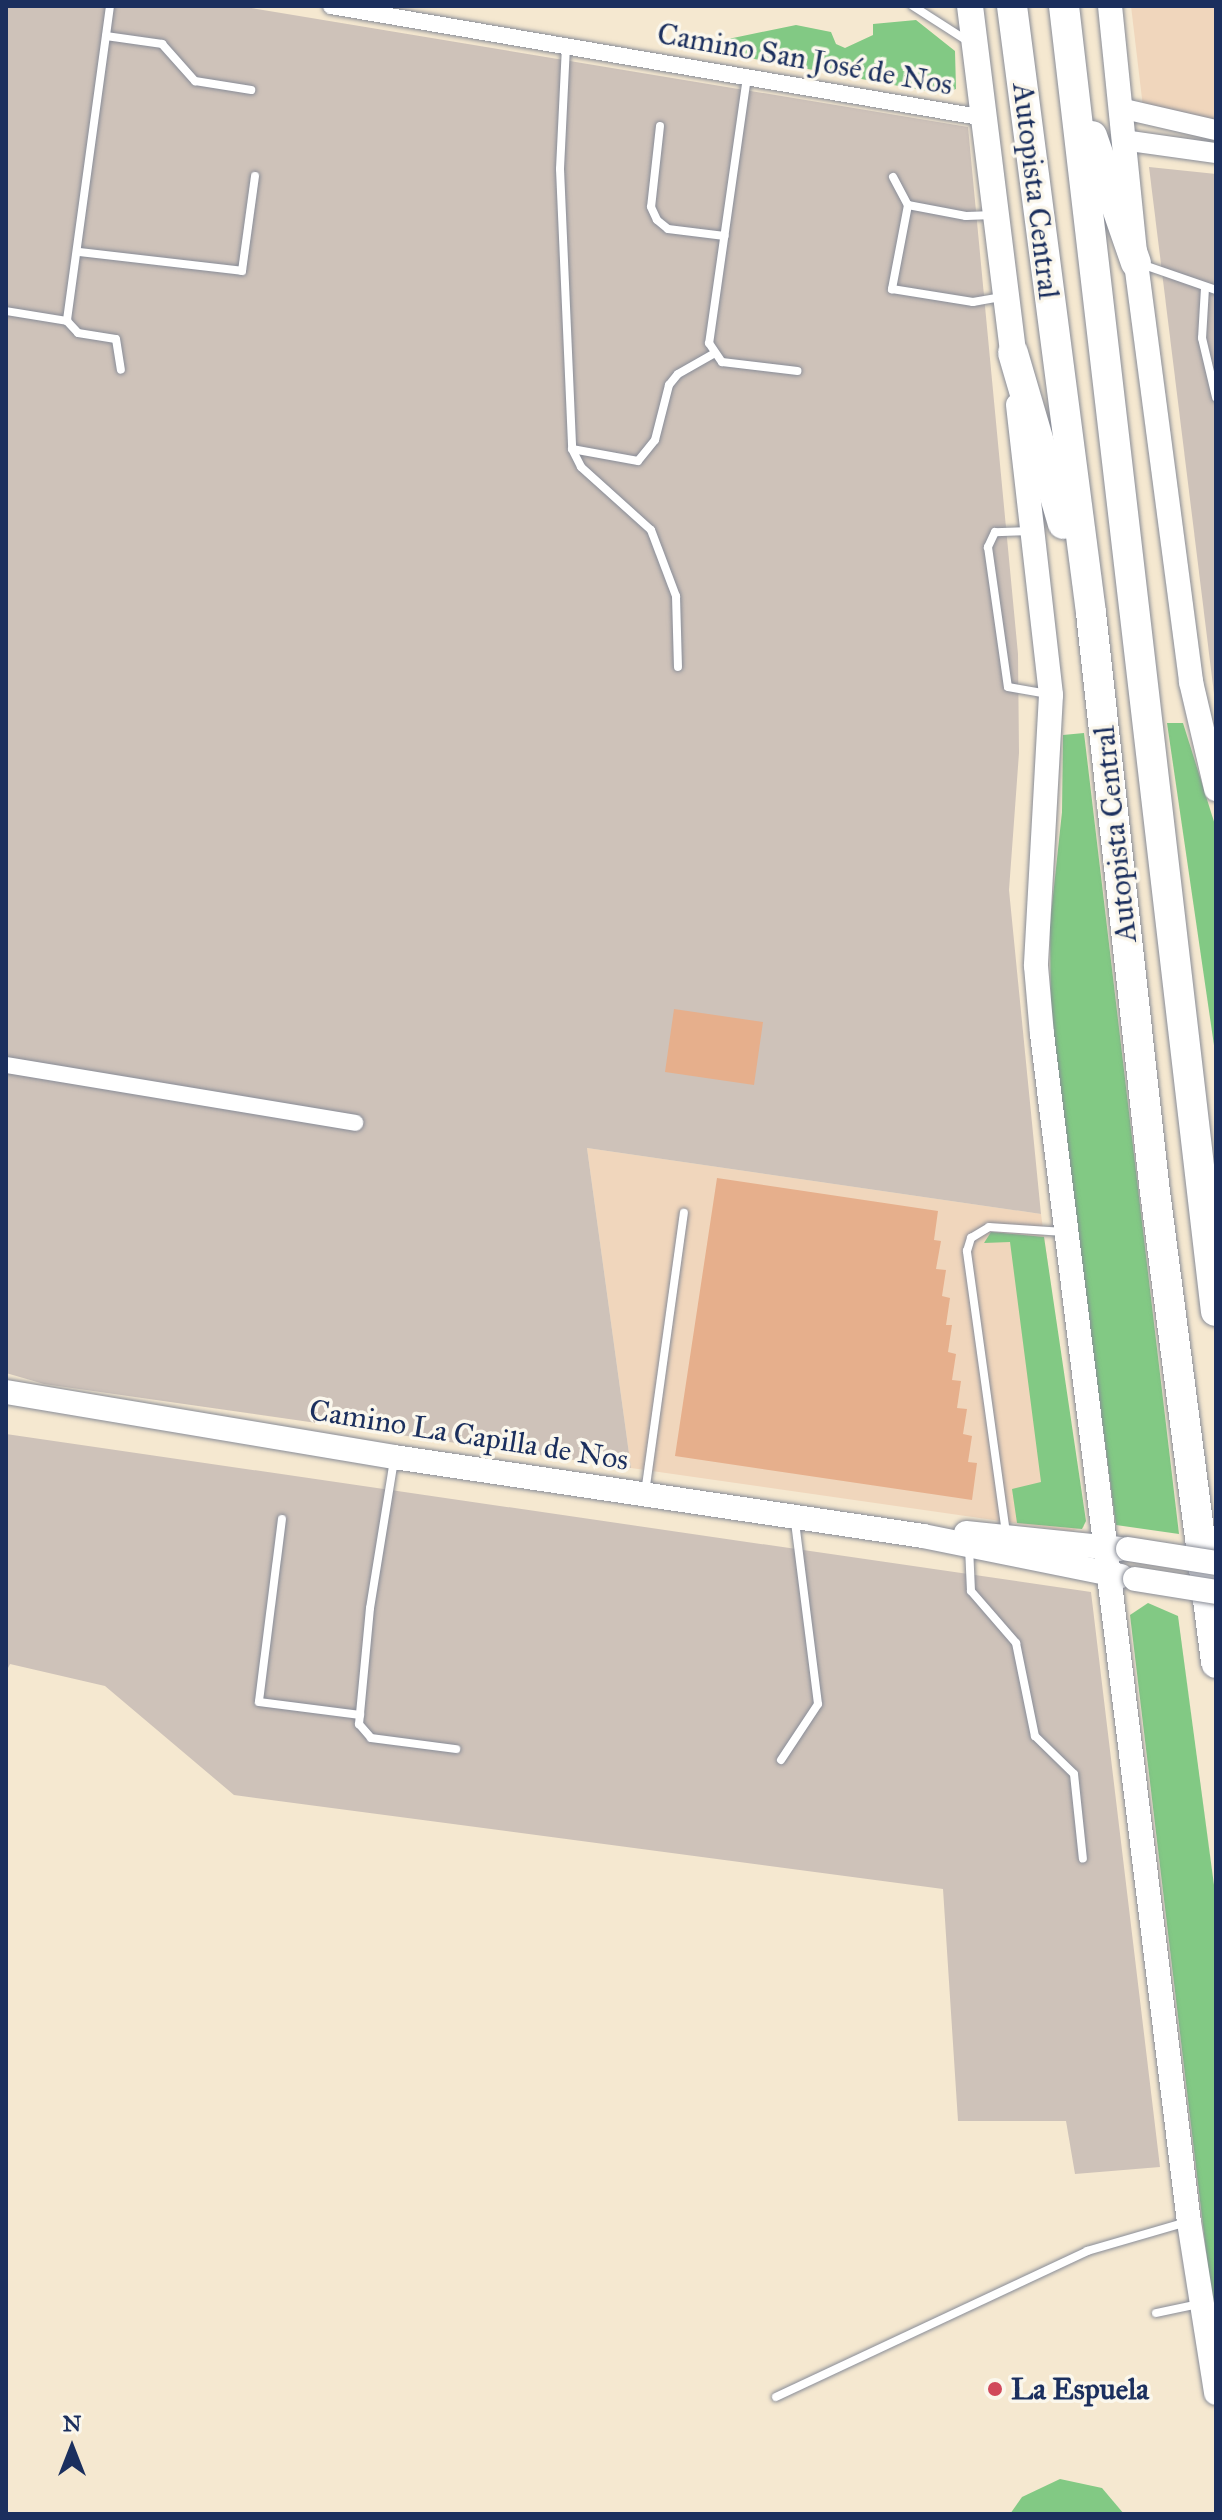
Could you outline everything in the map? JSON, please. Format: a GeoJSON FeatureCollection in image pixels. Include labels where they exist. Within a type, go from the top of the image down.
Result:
{"type":"FeatureCollection","features":[{"type":"Feature","properties":{"kind":"highway","name":"Autopista Central"},"geometry":{"type":"LineString","coordinates":[[1012,6],[1091,613],[1154,1184],[1216,1663]]}},
{"type":"Feature","properties":{"kind":"highway","name":"Autopista Central"},"geometry":{"type":"LineString","coordinates":[[1064,6],[1216,1311]]}},
{"type":"Feature","properties":{"kind":"highway"},"geometry":{"type":"LineString","coordinates":[[1074,84],[1136,263]]}},
{"type":"Feature","properties":{"kind":"highway"},"geometry":{"type":"LineString","coordinates":[[1013,353],[1091,613]]}},
{"type":"Feature","properties":{"kind":"main road"},"geometry":{"type":"LineString","coordinates":[[970,6],[1051,695],[1036,966],[1065,1232],[1116,1548],[1109,1573],[1199,2303],[1216,2393]]}},
{"type":"Feature","properties":{"kind":"main road"},"geometry":{"type":"LineString","coordinates":[[1110,6],[1136,263],[1191,682],[1216,789]]}},
{"type":"Feature","properties":{"kind":"main road","name":"Camino La Capilla de Nos"},"geometry":{"type":"LineString","coordinates":[[6,1392],[394,1457],[923,1536],[1135,1579],[1216,1592]]}},
{"type":"Feature","properties":{"kind":"main road","name":"Camino La Capilla de Nos"},"geometry":{"type":"LineString","coordinates":[[923,1536],[1006,1536],[1216,1563]]}},
{"type":"Feature","properties":{"kind":"street","name":"Camino San José de Nos"},"geometry":{"type":"LineString","coordinates":[[331,6],[985,118]]}},
{"type":"Feature","properties":{"kind":"street"},"geometry":{"type":"LineString","coordinates":[[1120,108],[1216,130]]}},
{"type":"Feature","properties":{"kind":"street"},"geometry":{"type":"LineString","coordinates":[[1123,140],[1216,153]]}},
{"type":"Feature","properties":{"kind":"street"},"geometry":{"type":"LineString","coordinates":[[6,1065],[355,1123]]}},
{"type":"Feature","properties":{"kind":"lane"},"geometry":{"type":"LineString","coordinates":[[67,321],[79,252],[110,6]]}},
{"type":"Feature","properties":{"kind":"lane"},"geometry":{"type":"LineString","coordinates":[[913,6],[975,46]]}},
{"type":"Feature","properties":{"kind":"lane"},"geometry":{"type":"LineString","coordinates":[[106,36],[162,44],[195,81],[251,90]]}},
{"type":"Feature","properties":{"kind":"lane"},"geometry":{"type":"LineString","coordinates":[[566,46],[560,169],[572,449],[581,467],[651,530],[676,596],[678,667]]}},
{"type":"Feature","properties":{"kind":"lane"},"geometry":{"type":"LineString","coordinates":[[747,77],[709,343],[713,354],[722,362],[797,371]]}},
{"type":"Feature","properties":{"kind":"lane"},"geometry":{"type":"LineString","coordinates":[[660,126],[651,207],[657,220],[668,229],[725,236]]}},
{"type":"Feature","properties":{"kind":"lane"},"geometry":{"type":"LineString","coordinates":[[79,252],[242,271],[255,176]]}},
{"type":"Feature","properties":{"kind":"lane"},"geometry":{"type":"LineString","coordinates":[[893,177],[908,205],[892,289],[973,302],[1006,296]]}},
{"type":"Feature","properties":{"kind":"lane"},"geometry":{"type":"LineString","coordinates":[[908,205],[966,216],[996,215]]}},
{"type":"Feature","properties":{"kind":"lane"},"geometry":{"type":"LineString","coordinates":[[1136,263],[1216,290]]}},
{"type":"Feature","properties":{"kind":"lane"},"geometry":{"type":"LineString","coordinates":[[1205,288],[1202,338],[1216,397]]}},
{"type":"Feature","properties":{"kind":"lane"},"geometry":{"type":"LineString","coordinates":[[6,311],[67,321],[78,333],[116,339],[121,370]]}},
{"type":"Feature","properties":{"kind":"lane"},"geometry":{"type":"LineString","coordinates":[[572,449],[638,461],[655,440],[669,385],[678,374],[713,354]]}},
{"type":"Feature","properties":{"kind":"lane"},"geometry":{"type":"LineString","coordinates":[[1031,531],[995,532],[988,547],[1008,687],[1051,695]]}},
{"type":"Feature","properties":{"kind":"lane"},"geometry":{"type":"LineString","coordinates":[[645,1495],[684,1213]]}},
{"type":"Feature","properties":{"kind":"lane"},"geometry":{"type":"LineString","coordinates":[[1006,1536],[967,1251],[971,1238],[989,1227],[1065,1232]]}},
{"type":"Feature","properties":{"kind":"lane"},"geometry":{"type":"LineString","coordinates":[[394,1457],[360,1715],[361,1729],[371,1738],[456,1749]]}},
{"type":"Feature","properties":{"kind":"lane"},"geometry":{"type":"LineString","coordinates":[[781,1760],[818,1704],[794,1517]]}},
{"type":"Feature","properties":{"kind":"lane"},"geometry":{"type":"LineString","coordinates":[[282,1519],[259,1702],[360,1715]]}},
{"type":"Feature","properties":{"kind":"lane"},"geometry":{"type":"LineString","coordinates":[[969,1547],[971,1591],[1016,1643],[1035,1736],[1074,1774],[1083,1859]]}},
{"type":"Feature","properties":{"kind":"lane"},"geometry":{"type":"LineString","coordinates":[[776,2397],[1087,2251],[1189,2222]]}},
{"type":"Feature","properties":{"kind":"lane"},"geometry":{"type":"LineString","coordinates":[[1156,2313],[1199,2303]]}},
{"type":"Feature","properties":{"kind":"shaded area"},"geometry":{"type":"Polygon","coordinates":[[[6,6],[239,6],[968,127],[1018,654],[1019,753],[1009,890],[1041,1214],[587,1148],[631,1468],[44,1384],[6,1373],[6,6]]]}},
{"type":"Feature","properties":{"kind":"shaded area"},"geometry":{"type":"Polygon","coordinates":[[[1131,6],[1216,6],[1216,136],[1145,124],[1131,6]]]}},
{"type":"Feature","properties":{"kind":"shaded area"},"geometry":{"type":"Polygon","coordinates":[[[1149,167],[1216,174],[1216,710],[1149,167]]]}},
{"type":"Feature","properties":{"kind":"shaded area"},"geometry":{"type":"Polygon","coordinates":[[[587,1148],[1041,1214],[1084,1527],[1071,1531],[631,1468],[587,1148]]]}},
{"type":"Feature","properties":{"kind":"shaded area"},"geometry":{"type":"Polygon","coordinates":[[[6,1434],[1091,1592],[1160,2167],[1075,2174],[1066,2121],[958,2121],[943,1889],[234,1795],[105,1686],[10,1664],[6,1672],[6,1434]]]}},
{"type":"Feature","properties":{"kind":"green space"},"geometry":{"type":"Polygon","coordinates":[[[916,20],[955,51],[956,89],[942,94],[706,50],[709,43],[796,25],[831,32],[836,44],[845,48],[873,35],[873,24],[916,20]]]}},
{"type":"Feature","properties":{"kind":"green space"},"geometry":{"type":"Polygon","coordinates":[[[1167,723],[1183,723],[1216,828],[1216,1059],[1167,723]]]}},
{"type":"Feature","properties":{"kind":"green space"},"geometry":{"type":"Polygon","coordinates":[[[1084,733],[1179,1534],[1116,1525],[1051,1043],[1050,924],[1062,812],[1063,735],[1084,733]]]}},
{"type":"Feature","properties":{"kind":"green space"},"geometry":{"type":"Polygon","coordinates":[[[991,1232],[1044,1237],[1086,1521],[1082,1529],[1017,1523],[1012,1489],[1041,1482],[1010,1242],[984,1243],[991,1232]]]}},
{"type":"Feature","properties":{"kind":"green space"},"geometry":{"type":"Polygon","coordinates":[[[1148,1603],[1178,1616],[1216,1900],[1216,2334],[1130,1615],[1148,1603]]]}},
{"type":"Feature","properties":{"kind":"green space"},"geometry":{"type":"Polygon","coordinates":[[[1060,2479],[1102,2488],[1124,2514],[1010,2514],[1022,2497],[1060,2479]]]}},
{"type":"Feature","properties":{"kind":"building"},"geometry":{"type":"Polygon","coordinates":[[[674,1009],[763,1022],[754,1085],[665,1072],[674,1009]]]}},
{"type":"Feature","properties":{"kind":"building"},"geometry":{"type":"Polygon","coordinates":[[[717,1178],[938,1211],[934,1240],[941,1241],[936,1269],[946,1270],[942,1296],[950,1298],[946,1325],[952,1325],[948,1352],[956,1354],[952,1380],[961,1381],[957,1408],[967,1409],[963,1434],[972,1436],[968,1462],[977,1463],[972,1500],[675,1456],[717,1178]]]}},
{"type":"Feature","properties":{"kind":"place","name":"La Espuela"},"geometry":{"type":"Point","coordinates":[995,2389]}}]}
